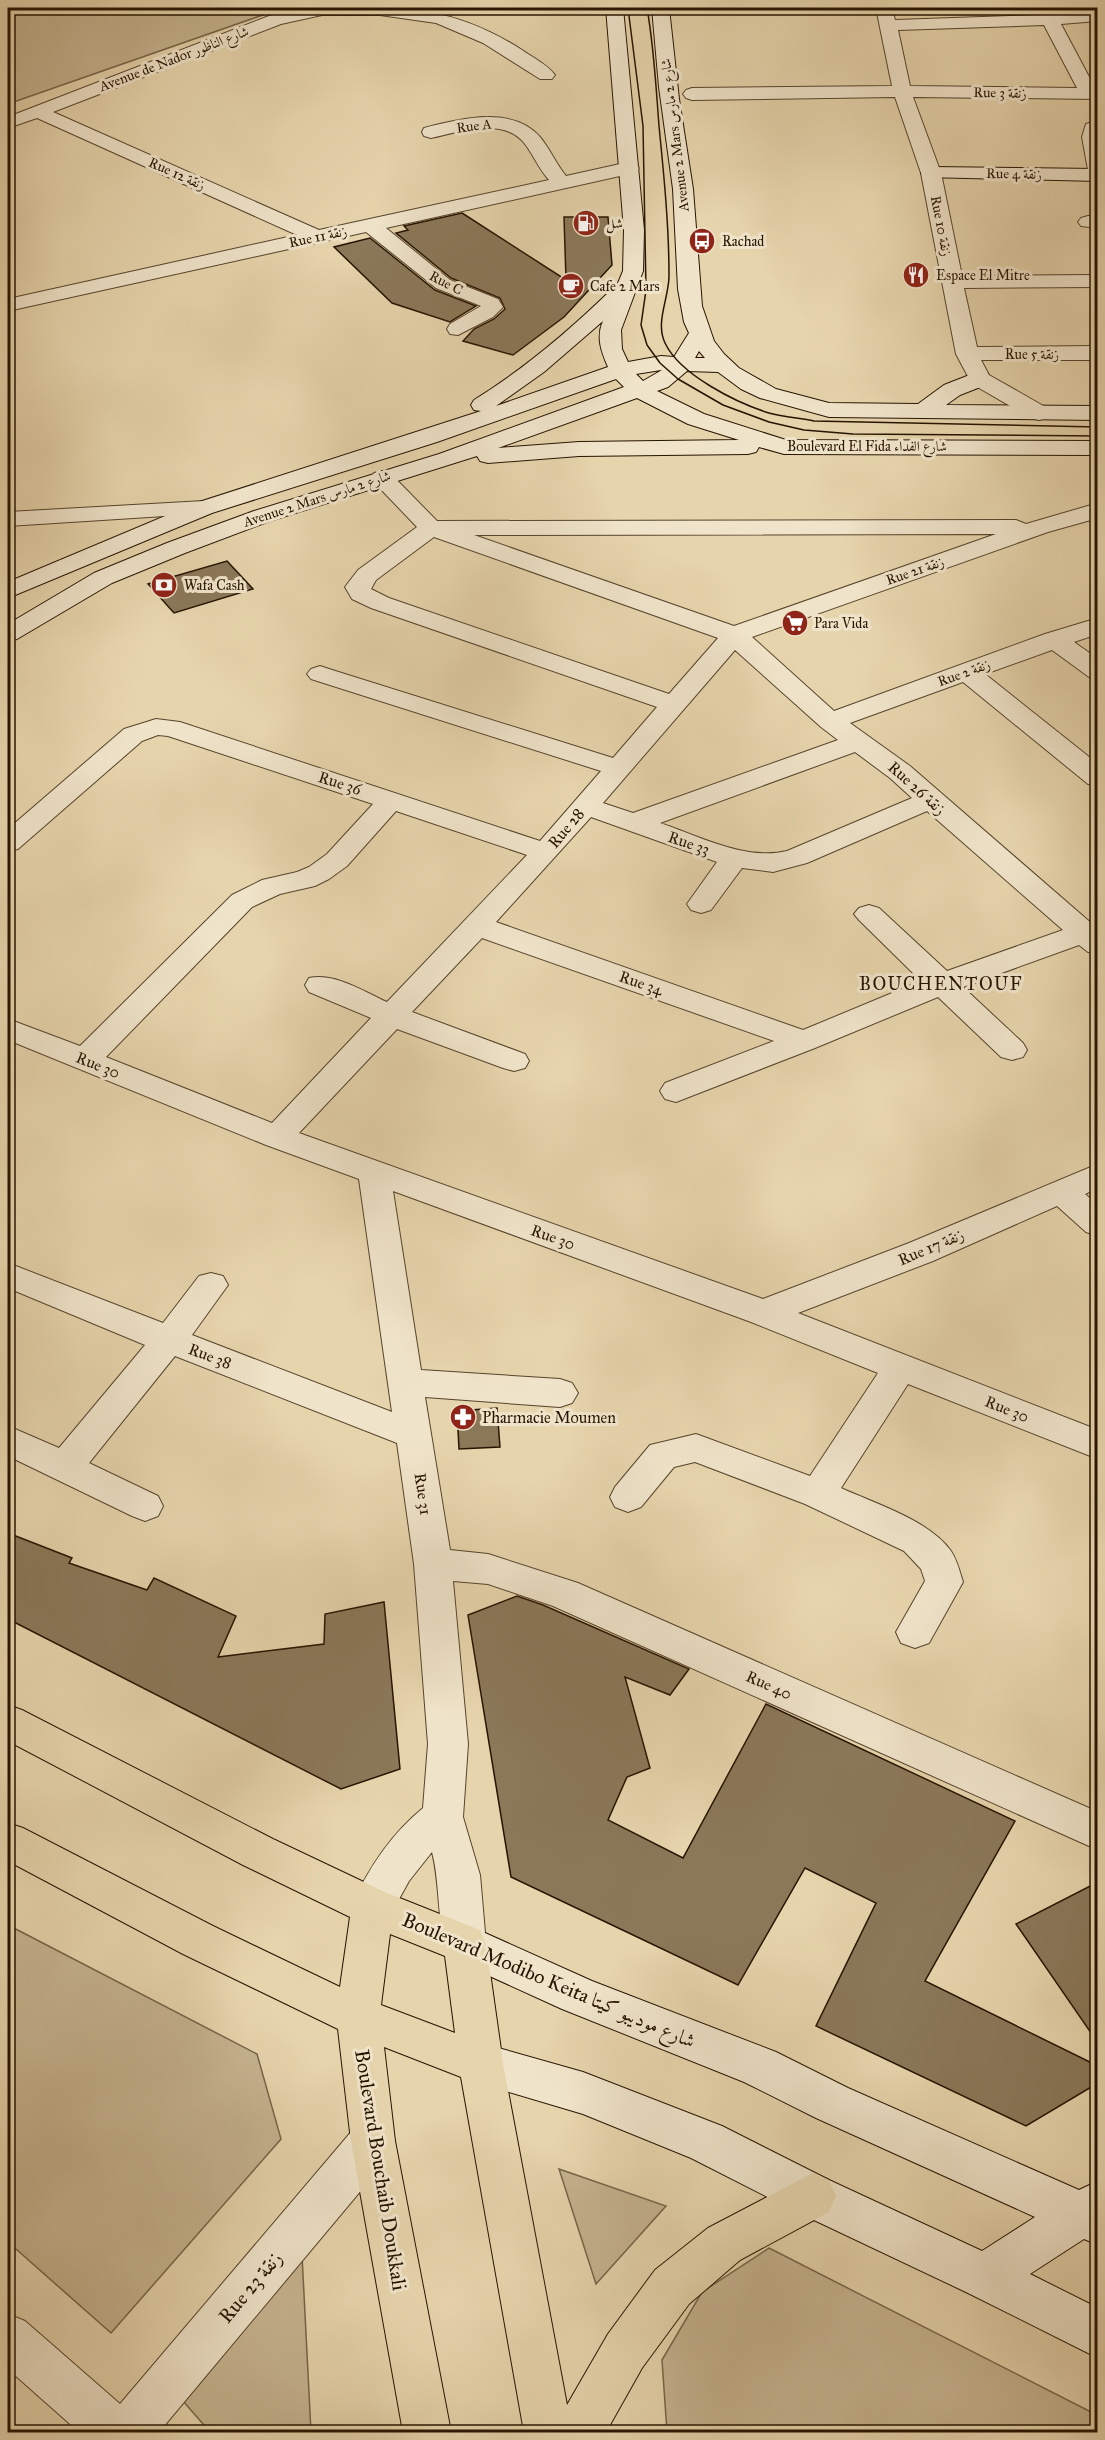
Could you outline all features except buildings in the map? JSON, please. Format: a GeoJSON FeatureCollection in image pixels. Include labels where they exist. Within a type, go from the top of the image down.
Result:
{"type":"FeatureCollection","features":[{"type":"Feature","properties":{"kind":"main road","name":"Boulevard Modibo Keita شارع موديبو كيتا"},"geometry":{"type":"LineString","coordinates":[[8,1722],[258,1852],[372,1907],[465,1944]]}},
{"type":"Feature","properties":{"kind":"main road"},"geometry":{"type":"LineString","coordinates":[[8,1841],[198,1940],[358,2017],[481,2064]]}},
{"type":"Feature","properties":{"kind":"main road","name":"Boulevard Bouchaib Doukkali"},"geometry":{"type":"LineString","coordinates":[[372,1907],[358,2017],[373,2141],[427,2433]]}},
{"type":"Feature","properties":{"kind":"main road"},"geometry":{"type":"LineString","coordinates":[[465,1944],[481,2064],[548,2433]]}},
{"type":"Feature","properties":{"kind":"main road"},"geometry":{"type":"LineString","coordinates":[[579,2433],[625,2351],[672,2287],[724,2244],[813,2196]]}},
{"type":"Feature","properties":{"kind":"street"},"geometry":{"type":"LineString","coordinates":[[615,8],[634,240],[633,271],[610,330],[610,349],[620,370]]}},
{"type":"Feature","properties":{"kind":"street","name":"Avenue 2 Mars شارع 2 مارس"},"geometry":{"type":"LineString","coordinates":[[8,634],[103,578],[262,516],[447,459],[639,390],[660,382],[681,363],[700,332],[693,308],[686,243],[684,191],[670,98],[661,8]]}},
{"type":"Feature","properties":{"kind":"street","name":"Avenue de Nador شارع الناظور"},"geometry":{"type":"LineString","coordinates":[[8,123],[275,20],[306,12],[337,10],[424,16],[452,22],[484,36],[546,75]]}},
{"type":"Feature","properties":{"kind":"street"},"geometry":{"type":"LineString","coordinates":[[1049,14],[1094,94]]}},
{"type":"Feature","properties":{"kind":"street"},"geometry":{"type":"LineString","coordinates":[[886,16],[1049,14],[1098,16]]}},
{"type":"Feature","properties":{"kind":"street","name":"Rue 10 زنقة"},"geometry":{"type":"LineString","coordinates":[[886,16],[902,91],[931,173],[967,354],[980,379],[1095,449]]}},
{"type":"Feature","properties":{"kind":"street","name":"Rue 3 زنقة"},"geometry":{"type":"LineString","coordinates":[[692,94],[902,91],[1094,94]]}},
{"type":"Feature","properties":{"kind":"street","name":"Rue 12 زنقة"},"geometry":{"type":"LineString","coordinates":[[38,112],[316,237]]}},
{"type":"Feature","properties":{"kind":"street","name":"Rue A"},"geometry":{"type":"LineString","coordinates":[[430,132],[480,124],[498,123],[514,127],[524,132],[532,141],[545,163],[562,183]]}},
{"type":"Feature","properties":{"kind":"street"},"geometry":{"type":"LineString","coordinates":[[1098,125],[1092,128],[1090,137],[1098,170]]}},
{"type":"Feature","properties":{"kind":"street","name":"Rue 11 زنقة"},"geometry":{"type":"LineString","coordinates":[[17,303],[629,168]]}},
{"type":"Feature","properties":{"kind":"street","name":"Rue 4 زنقة"},"geometry":{"type":"LineString","coordinates":[[931,173],[1098,175]]}},
{"type":"Feature","properties":{"kind":"street","name":"Rue C"},"geometry":{"type":"LineString","coordinates":[[371,226],[443,284],[491,303],[492,307],[486,313],[458,329]]}},
{"type":"Feature","properties":{"kind":"street"},"geometry":{"type":"LineString","coordinates":[[952,282],[1098,281]]}},
{"type":"Feature","properties":{"kind":"street"},"geometry":{"type":"LineString","coordinates":[[429,437],[506,390],[550,357],[583,330],[627,286]]}},
{"type":"Feature","properties":{"kind":"street"},"geometry":{"type":"LineString","coordinates":[[8,291],[17,303]]}},
{"type":"Feature","properties":{"kind":"street"},"geometry":{"type":"LineString","coordinates":[[700,332],[710,349],[734,375],[765,393],[792,404],[830,410],[1098,413]]}},
{"type":"Feature","properties":{"kind":"street","name":"Rue 5 زنقة"},"geometry":{"type":"LineString","coordinates":[[967,354],[1098,353]]}},
{"type":"Feature","properties":{"kind":"street"},"geometry":{"type":"LineString","coordinates":[[429,437],[639,365],[681,363],[724,366]]}},
{"type":"Feature","properties":{"kind":"street","name":"Boulevard El Fida شارع الفداء"},"geometry":{"type":"LineString","coordinates":[[620,370],[639,390],[696,419],[784,447],[1095,449]]}},
{"type":"Feature","properties":{"kind":"street"},"geometry":{"type":"LineString","coordinates":[[922,412],[952,390],[980,379]]}},
{"type":"Feature","properties":{"kind":"street","name":"Avenue 2 Mars شارع 2 مارس"},"geometry":{"type":"LineString","coordinates":[[8,591],[204,508],[429,437]]}},
{"type":"Feature","properties":{"kind":"street"},"geometry":{"type":"LineString","coordinates":[[447,459],[579,449],[784,447]]}},
{"type":"Feature","properties":{"kind":"street"},"geometry":{"type":"LineString","coordinates":[[382,478],[431,528],[734,635]]}},
{"type":"Feature","properties":{"kind":"street"},"geometry":{"type":"LineString","coordinates":[[8,519],[204,508]]}},
{"type":"Feature","properties":{"kind":"street","name":"Rue 21 زنقة"},"geometry":{"type":"LineString","coordinates":[[734,635],[1040,527],[1098,510]]}},
{"type":"Feature","properties":{"kind":"street"},"geometry":{"type":"LineString","coordinates":[[673,705],[380,603],[361,594],[357,587],[367,575],[431,528],[1040,527]]}},
{"type":"Feature","properties":{"kind":"street","name":"Rue 2 زنقة"},"geometry":{"type":"LineString","coordinates":[[830,722],[1054,639],[1098,625]]}},
{"type":"Feature","properties":{"kind":"street","name":"Rue 28"},"geometry":{"type":"LineString","coordinates":[[277,1137],[546,852],[734,635]]}},
{"type":"Feature","properties":{"kind":"street","name":"Rue 26 زنقة"},"geometry":{"type":"LineString","coordinates":[[734,635],[830,722],[860,741],[900,772],[1090,939]]}},
{"type":"Feature","properties":{"kind":"street"},"geometry":{"type":"LineString","coordinates":[[1054,639],[1098,672]]}},
{"type":"Feature","properties":{"kind":"street"},"geometry":{"type":"LineString","coordinates":[[966,672],[1098,778]]}},
{"type":"Feature","properties":{"kind":"street"},"geometry":{"type":"LineString","coordinates":[[320,674],[618,768]]}},
{"type":"Feature","properties":{"kind":"street","name":"Rue 36"},"geometry":{"type":"LineString","coordinates":[[8,843],[133,735],[156,727],[171,728],[546,852]]}},
{"type":"Feature","properties":{"kind":"street"},"geometry":{"type":"LineString","coordinates":[[632,823],[860,741]]}},
{"type":"Feature","properties":{"kind":"street"},"geometry":{"type":"LineString","coordinates":[[85,1060],[242,901],[272,886],[305,880],[319,873],[337,860],[391,800]]}},
{"type":"Feature","properties":{"kind":"street","name":"Rue 33"},"geometry":{"type":"LineString","coordinates":[[585,806],[734,858],[773,863],[797,857],[930,800]]}},
{"type":"Feature","properties":{"kind":"street"},"geometry":{"type":"LineString","coordinates":[[701,904],[734,858]]}},
{"type":"Feature","properties":{"kind":"street"},"geometry":{"type":"LineString","coordinates":[[869,914],[1012,1050]]}},
{"type":"Feature","properties":{"kind":"street","name":"Rue 34"},"geometry":{"type":"LineString","coordinates":[[477,926],[804,1041]]}},
{"type":"Feature","properties":{"kind":"street"},"geometry":{"type":"LineString","coordinates":[[676,1091],[941,984],[1090,939]]}},
{"type":"Feature","properties":{"kind":"street"},"geometry":{"type":"LineString","coordinates":[[320,985],[393,1016],[514,1061]]}},
{"type":"Feature","properties":{"kind":"street","name":"Rue 30"},"geometry":{"type":"LineString","coordinates":[[11,1036],[85,1060],[374,1173],[763,1313],[1098,1445]]}},
{"type":"Feature","properties":{"kind":"street","name":"Rue 31"},"geometry":{"type":"LineString","coordinates":[[374,1173],[434,1564],[448,1744],[443,1817],[459,1875],[465,1944]]}},
{"type":"Feature","properties":{"kind":"street","name":"Rue 17 زنقة"},"geometry":{"type":"LineString","coordinates":[[763,1313],[921,1252],[1098,1174]]}},
{"type":"Feature","properties":{"kind":"street"},"geometry":{"type":"LineString","coordinates":[[1062,1191],[1098,1224]]}},
{"type":"Feature","properties":{"kind":"street","name":"Rue 38"},"geometry":{"type":"LineString","coordinates":[[8,1275],[169,1341],[414,1436]]}},
{"type":"Feature","properties":{"kind":"street"},"geometry":{"type":"LineString","coordinates":[[64,1467],[169,1341],[211,1285]]}},
{"type":"Feature","properties":{"kind":"street"},"geometry":{"type":"LineString","coordinates":[[818,1494],[901,1366]]}},
{"type":"Feature","properties":{"kind":"street"},"geometry":{"type":"LineString","coordinates":[[405,1382],[560,1393]]}},
{"type":"Feature","properties":{"kind":"street"},"geometry":{"type":"LineString","coordinates":[[8,1440],[145,1506]]}},
{"type":"Feature","properties":{"kind":"street"},"geometry":{"type":"LineString","coordinates":[[628,1497],[663,1455],[696,1448],[818,1494],[917,1540],[938,1562],[944,1582],[915,1632]]}},
{"type":"Feature","properties":{"kind":"street","name":"Rue 40"},"geometry":{"type":"LineString","coordinates":[[434,1564],[488,1569],[565,1593],[1098,1832]]}},
{"type":"Feature","properties":{"kind":"street"},"geometry":{"type":"LineString","coordinates":[[372,1907],[393,1867],[420,1835],[443,1817]]}},
{"type":"Feature","properties":{"kind":"street","name":"Boulevard Modibo Keita شارع موديبو كيتا"},"geometry":{"type":"LineString","coordinates":[[465,1944],[577,1995],[760,2067],[832,2103],[1092,2213]]}},
{"type":"Feature","properties":{"kind":"street"},"geometry":{"type":"LineString","coordinates":[[481,2064],[583,2093],[706,2142],[813,2196],[985,2276],[1098,2334]]}},
{"type":"Feature","properties":{"kind":"street","name":"Rue 23 زنقة"},"geometry":{"type":"LineString","coordinates":[[128,2433],[373,2141]]}},
{"type":"Feature","properties":{"kind":"street"},"geometry":{"type":"LineString","coordinates":[[985,2276],[1092,2213]]}},
{"type":"Feature","properties":{"kind":"street"},"geometry":{"type":"LineString","coordinates":[[8,2338],[115,2433]]}},
{"type":"Feature","properties":{"kind":"shaded area"},"geometry":{"type":"Polygon","coordinates":[[[8,8],[276,8],[280,9],[8,104],[8,8]]]}},
{"type":"Feature","properties":{"kind":"shaded area"},"geometry":{"type":"Polygon","coordinates":[[[8,1925],[257,2054],[281,2139],[111,2333],[8,2242],[8,1925]]]}},
{"type":"Feature","properties":{"kind":"shaded area"},"geometry":{"type":"Polygon","coordinates":[[[559,2169],[666,2206],[596,2284],[559,2169]]]}},
{"type":"Feature","properties":{"kind":"shaded area"},"geometry":{"type":"Polygon","coordinates":[[[301,2235],[311,2432],[210,2432],[176,2393],[301,2235]]]}},
{"type":"Feature","properties":{"kind":"shaded area"},"geometry":{"type":"Polygon","coordinates":[[[769,2248],[1097,2415],[1097,2432],[667,2432],[662,2360],[702,2292],[769,2248]]]}},
{"type":"Feature","properties":{"kind":"tram line"},"geometry":{"type":"LineString","coordinates":[[628,8],[643,126],[646,290],[641,325],[647,345],[660,363],[678,379],[723,405],[769,422],[804,430],[853,434],[1098,436]]}},
{"type":"Feature","properties":{"kind":"tram line"},"geometry":{"type":"LineString","coordinates":[[647,8],[668,238],[669,276],[661,327],[665,343],[672,355],[683,366],[696,377],[741,402],[780,416],[814,421],[1098,427]]}},
{"type":"Feature","properties":{"kind":"place","name":"شل"},"geometry":{"type":"Point","coordinates":[586,223]}},
{"type":"Feature","properties":{"kind":"place","name":"Rachad"},"geometry":{"type":"Point","coordinates":[702,241]}},
{"type":"Feature","properties":{"kind":"place","name":"Espace El Mitre"},"geometry":{"type":"Point","coordinates":[916,275]}},
{"type":"Feature","properties":{"kind":"place","name":"Cafe 2 Mars"},"geometry":{"type":"Point","coordinates":[571,286]}},
{"type":"Feature","properties":{"kind":"place","name":"Wafa Cash"},"geometry":{"type":"Point","coordinates":[164,585]}},
{"type":"Feature","properties":{"kind":"place","name":"Para Vida"},"geometry":{"type":"Point","coordinates":[795,623]}},
{"type":"Feature","properties":{"kind":"place","name":"Pharmacie Moumen"},"geometry":{"type":"Point","coordinates":[463,1417]}},
{"type":"Feature","properties":{"kind":"district","name":"BOUCHENTOUF"},"geometry":{"type":"Point","coordinates":[941,984]}}]}
